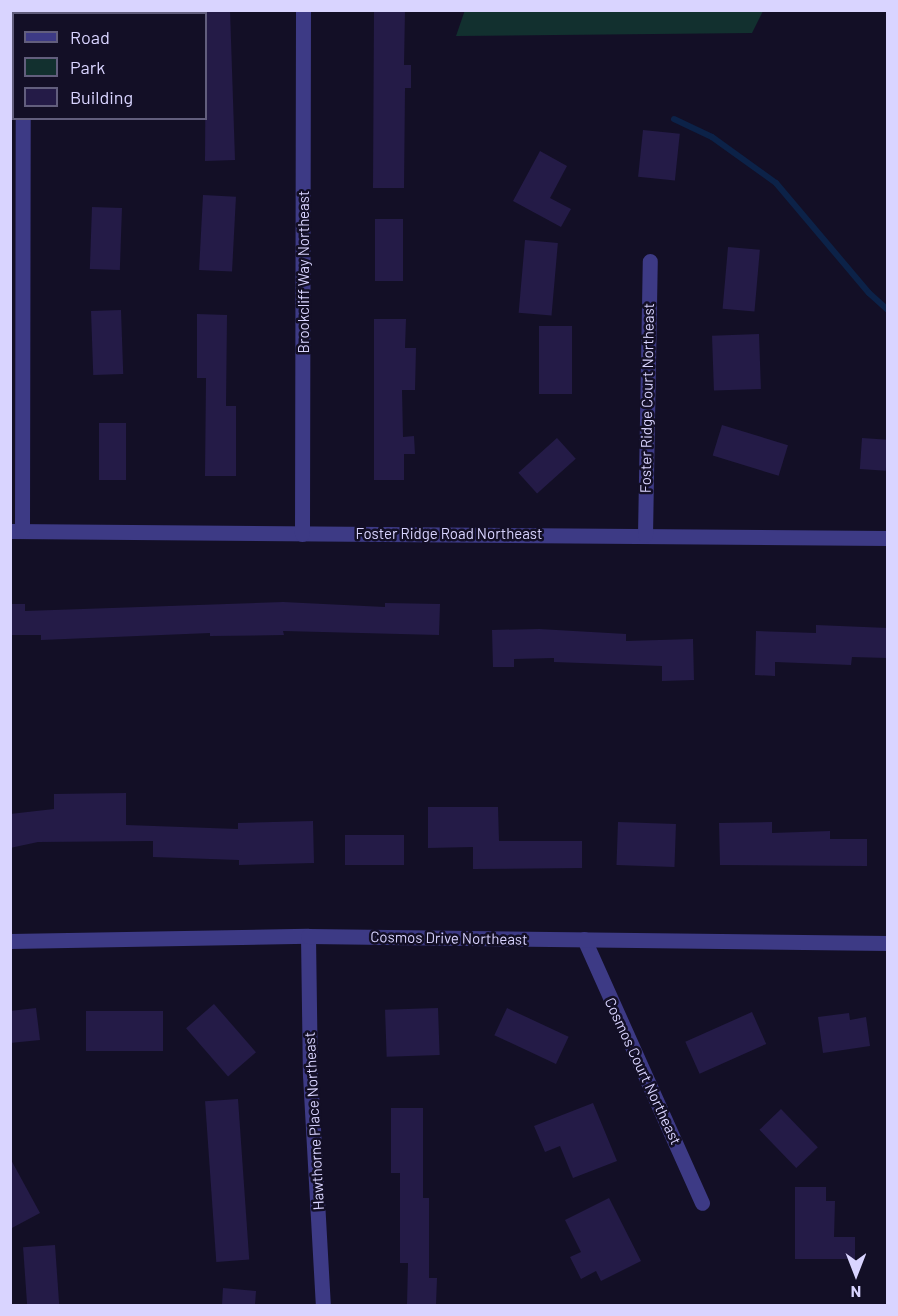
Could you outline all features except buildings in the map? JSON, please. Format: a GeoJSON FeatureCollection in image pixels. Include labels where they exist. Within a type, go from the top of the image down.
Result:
{"type":"FeatureCollection","features":[{"type":"Feature","properties":{"kind":"street","name":"Brookcliff Way Northeast"},"geometry":{"type":"LineString","coordinates":[[302,534],[303,10]]}},
{"type":"Feature","properties":{"kind":"street"},"geometry":{"type":"LineString","coordinates":[[16,531],[23,120]]}},
{"type":"Feature","properties":{"kind":"street","name":"Foster Ridge Court Northeast"},"geometry":{"type":"LineString","coordinates":[[645,535],[650,261]]}},
{"type":"Feature","properties":{"kind":"street","name":"Foster Ridge Road Northeast"},"geometry":{"type":"LineString","coordinates":[[16,531],[888,538]]}},
{"type":"Feature","properties":{"kind":"street","name":"Cosmos Drive Northeast"},"geometry":{"type":"LineString","coordinates":[[10,941],[308,936],[888,943]]}},
{"type":"Feature","properties":{"kind":"street","name":"Hawthorne Place Northeast"},"geometry":{"type":"LineString","coordinates":[[308,936],[310,1076],[323,1305]]}},
{"type":"Feature","properties":{"kind":"street","name":"Cosmos Court Northeast"},"geometry":{"type":"LineString","coordinates":[[584,939],[702,1203]]}},
{"type":"Feature","properties":{"kind":"green space"},"geometry":{"type":"Polygon","coordinates":[[[465,10],[763,11],[752,33],[456,36],[465,10]]]}},
{"type":"Feature","properties":{"kind":"waterway"},"geometry":{"type":"LineString","coordinates":[[674,119],[712,137],[776,183],[869,293],[888,310]]}}]}
